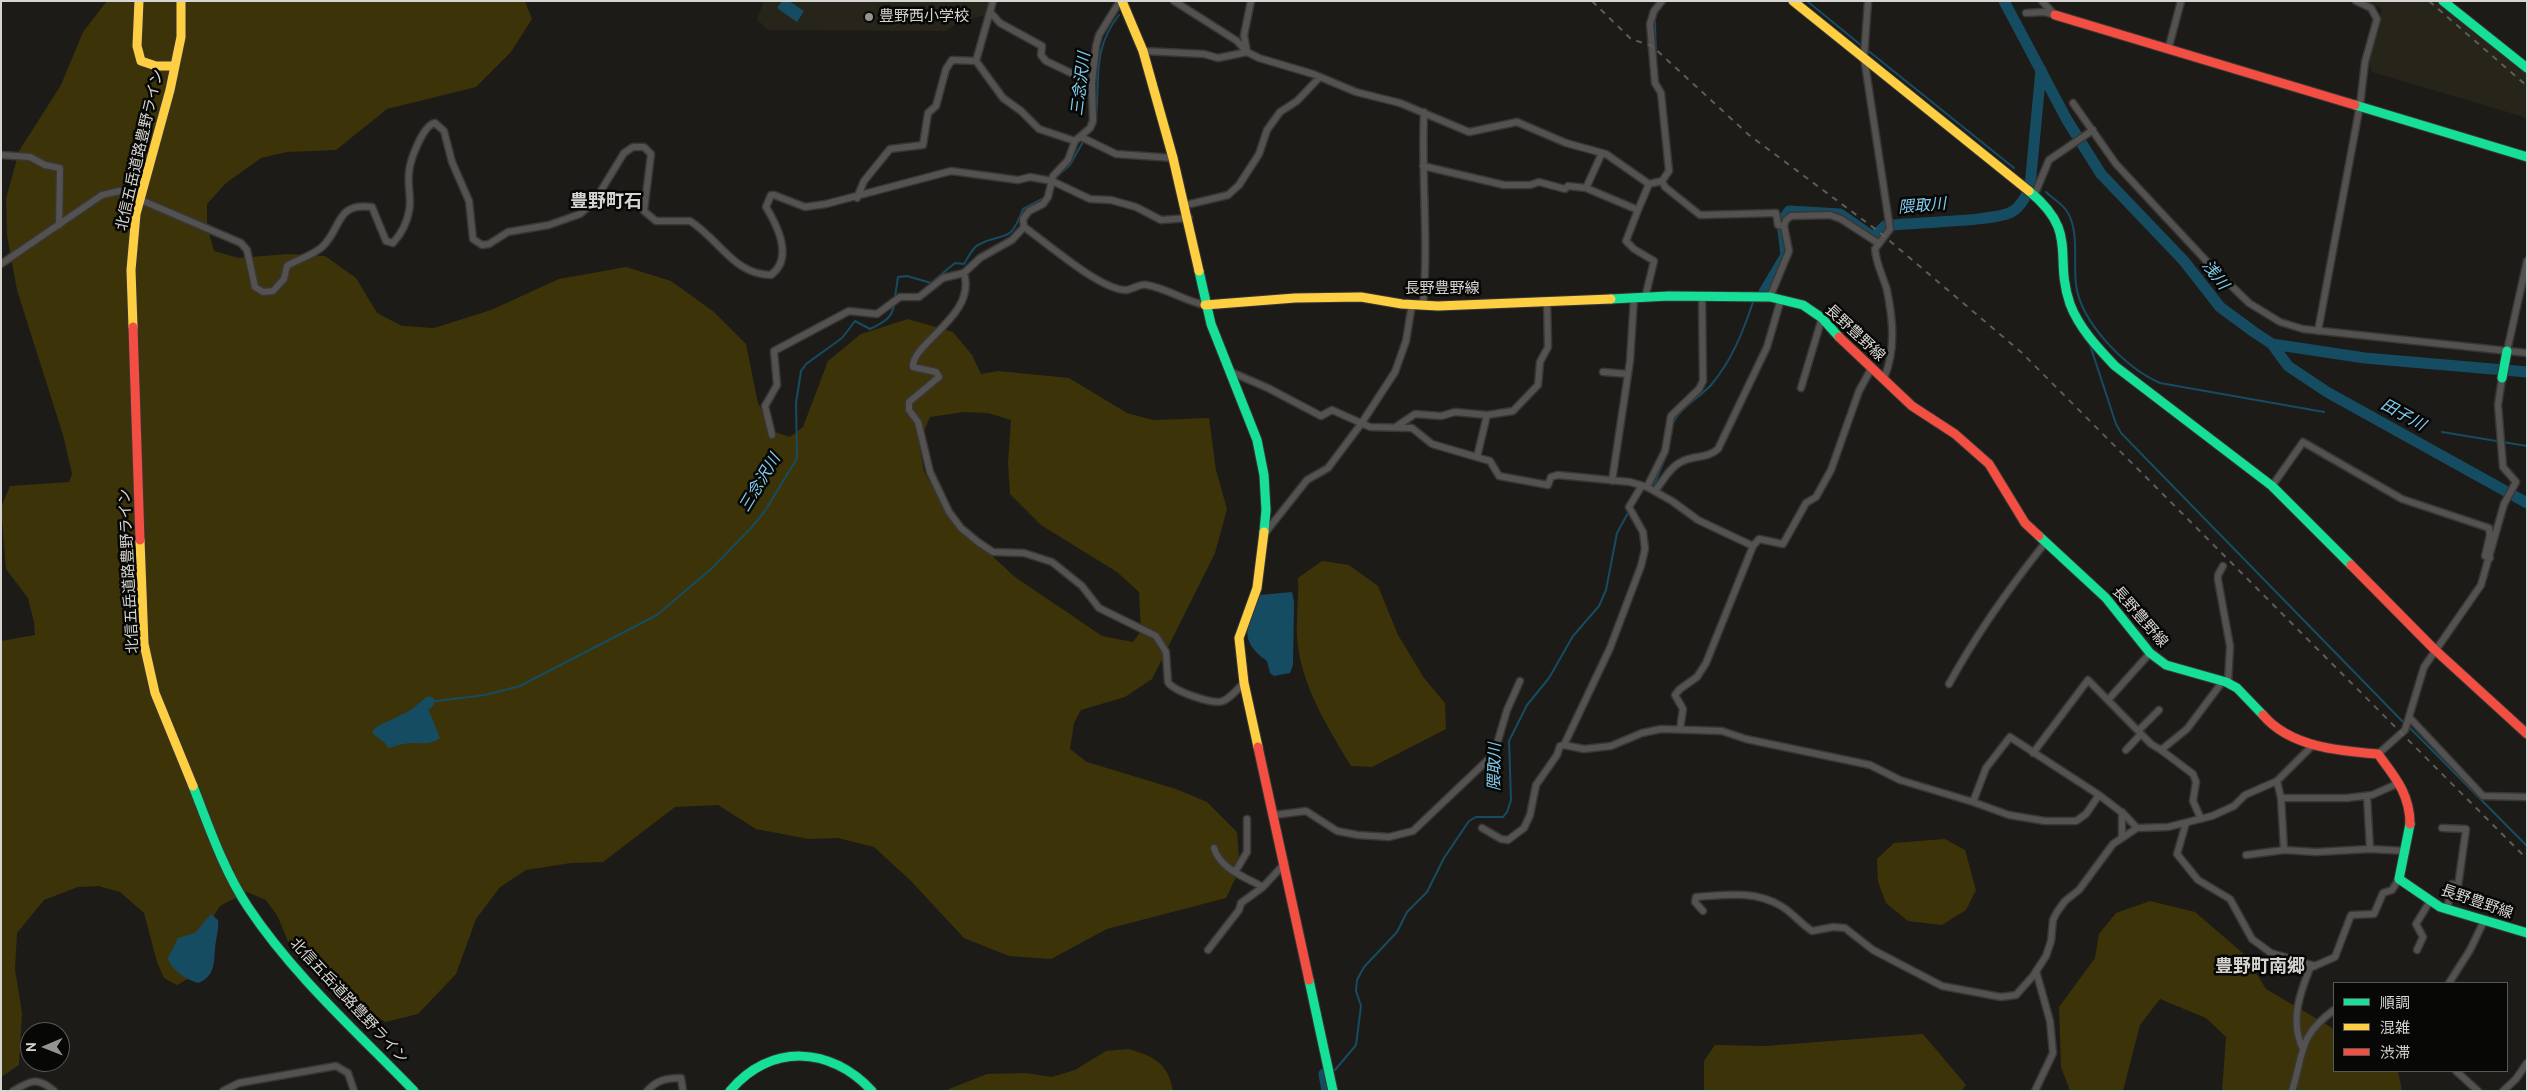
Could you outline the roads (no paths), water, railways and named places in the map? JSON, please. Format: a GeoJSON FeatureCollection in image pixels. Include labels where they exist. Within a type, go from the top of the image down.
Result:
{"type":"FeatureCollection","features":[{"type":"Feature","properties":{"kind":"street"},"geometry":{"type":"LineString","coordinates":[[139,1],[137,46],[141,61],[156,66],[175,66]]}},
{"type":"Feature","properties":{"kind":"street","name":"北信五岳道路豊野ライン"},"geometry":{"type":"LineString","coordinates":[[181,1],[181,37],[140,198],[134,231],[131,270],[144,644],[154,693],[223,860],[248,907],[305,979],[414,1091]]}},
{"type":"Feature","properties":{"kind":"street"},"geometry":{"type":"LineString","coordinates":[[976,60],[994,1]]}},
{"type":"Feature","properties":{"kind":"street"},"geometry":{"type":"LineString","coordinates":[[1121,1],[1143,51],[1173,158],[1189,218],[1206,305],[1257,440],[1264,476],[1265,533],[1257,588],[1243,622],[1240,638],[1244,683],[1333,1091]]}},
{"type":"Feature","properties":{"kind":"street"},"geometry":{"type":"LineString","coordinates":[[1121,1],[1099,35],[1094,58],[1092,83],[1093,121],[1053,176],[1048,197],[1043,204],[1029,211],[1023,219],[1024,227],[1094,278],[1124,290],[1145,284],[1172,293],[1188,301],[1206,305]]}},
{"type":"Feature","properties":{"kind":"street"},"geometry":{"type":"LineString","coordinates":[[1174,1],[1237,42],[1247,52],[1259,58],[1286,65],[1356,92],[1400,103],[1470,132],[1517,122],[1566,143],[1602,153],[1649,184],[1662,181],[1669,171],[1661,93],[1655,83],[1650,24],[1654,11],[1662,1]]}},
{"type":"Feature","properties":{"kind":"street"},"geometry":{"type":"LineString","coordinates":[[1247,52],[1244,35],[1252,1]]}},
{"type":"Feature","properties":{"kind":"street"},"geometry":{"type":"LineString","coordinates":[[1793,1],[1864,56],[2033,194],[2055,217],[2062,235],[2066,287],[2071,306],[2078,320],[2106,357],[2115,366],[2272,486],[2434,649],[2527,734]]}},
{"type":"Feature","properties":{"kind":"street"},"geometry":{"type":"LineString","coordinates":[[1868,1],[1864,56],[1890,225],[1878,243],[1875,252],[1886,289],[1893,345],[1891,360],[1884,378]]}},
{"type":"Feature","properties":{"kind":"street"},"geometry":{"type":"LineString","coordinates":[[2042,1],[2055,15]]}},
{"type":"Feature","properties":{"kind":"street"},"geometry":{"type":"LineString","coordinates":[[2168,50],[2181,1]]}},
{"type":"Feature","properties":{"kind":"street"},"geometry":{"type":"LineString","coordinates":[[2318,331],[2360,105],[2365,62],[2377,19],[2371,8],[2356,1]]}},
{"type":"Feature","properties":{"kind":"street"},"geometry":{"type":"LineString","coordinates":[[2443,1],[2527,68]]}},
{"type":"Feature","properties":{"kind":"street"},"geometry":{"type":"LineString","coordinates":[[990,12],[1000,23],[1042,46],[1041,55],[1046,61],[1092,83]]}},
{"type":"Feature","properties":{"kind":"street"},"geometry":{"type":"LineString","coordinates":[[2026,14],[2044,12],[2055,15],[2168,50],[2360,105],[2527,157]]}},
{"type":"Feature","properties":{"kind":"street"},"geometry":{"type":"LineString","coordinates":[[1143,51],[1204,54],[1218,58],[1247,52]]}},
{"type":"Feature","properties":{"kind":"street"},"geometry":{"type":"LineString","coordinates":[[857,198],[864,181],[890,149],[923,145],[928,113],[936,106],[946,68],[952,60],[976,60]]}},
{"type":"Feature","properties":{"kind":"street"},"geometry":{"type":"LineString","coordinates":[[976,60],[1003,98],[1021,111],[1039,129],[1081,139],[1116,154],[1173,158]]}},
{"type":"Feature","properties":{"kind":"street"},"geometry":{"type":"LineString","coordinates":[[1186,205],[1228,195],[1239,185],[1259,154],[1266,130],[1280,112],[1297,101],[1319,78]]}},
{"type":"Feature","properties":{"kind":"street"},"geometry":{"type":"LineString","coordinates":[[2073,103],[2116,164],[2249,303],[2280,322],[2303,329],[2318,331],[2527,353]]}},
{"type":"Feature","properties":{"kind":"street"},"geometry":{"type":"LineString","coordinates":[[1422,305],[1426,266],[1422,166],[1424,112]]}},
{"type":"Feature","properties":{"kind":"street"},"geometry":{"type":"LineString","coordinates":[[1,264],[112,191],[120,191],[241,243],[247,250],[255,287],[259,291],[268,292],[278,288],[284,279],[287,266],[315,252],[325,244],[338,220],[350,209],[372,207],[386,241],[393,242],[405,224],[410,203],[409,171],[424,129],[429,124],[435,123],[444,131],[452,162],[469,201],[473,239],[482,245],[489,244],[508,232],[550,225],[588,209],[614,173],[624,154],[633,147],[644,147],[651,154],[644,212],[656,222],[690,221],[742,268],[755,274],[771,275],[776,271],[781,259],[782,249],[778,227],[766,207],[771,195],[779,196],[805,206],[857,198],[952,172],[1018,180],[1030,177],[1052,181],[1090,199],[1111,200],[1136,207],[1161,220],[1189,218]]}},
{"type":"Feature","properties":{"kind":"street"},"geometry":{"type":"LineString","coordinates":[[2033,194],[2049,160],[2092,130]]}},
{"type":"Feature","properties":{"kind":"street"},"geometry":{"type":"LineString","coordinates":[[1586,188],[1602,153]]}},
{"type":"Feature","properties":{"kind":"street"},"geometry":{"type":"LineString","coordinates":[[1,155],[30,157],[45,165],[60,168],[59,225]]}},
{"type":"Feature","properties":{"kind":"street"},"geometry":{"type":"LineString","coordinates":[[1422,166],[1504,185],[1530,185],[1539,182],[1565,189],[1568,186],[1586,188],[1638,210]]}},
{"type":"Feature","properties":{"kind":"street"},"geometry":{"type":"LineString","coordinates":[[1662,181],[1664,187],[1700,215],[1776,213],[1783,226],[1789,251],[1770,297]]}},
{"type":"Feature","properties":{"kind":"street"},"geometry":{"type":"LineString","coordinates":[[1645,298],[1654,261],[1634,250],[1626,241],[1649,184]]}},
{"type":"Feature","properties":{"kind":"street"},"geometry":{"type":"LineString","coordinates":[[1783,226],[1791,216],[1830,216],[1850,224],[1878,243]]}},
{"type":"Feature","properties":{"kind":"street"},"geometry":{"type":"LineString","coordinates":[[772,435],[765,406],[777,384],[774,351],[849,312],[877,314],[900,297],[919,298],[943,278],[964,273],[980,258],[1012,240],[1024,227]]}},
{"type":"Feature","properties":{"kind":"street"},"geometry":{"type":"LineString","coordinates":[[2302,1047],[2298,1032],[2300,993],[2310,968],[2335,956],[2351,915],[2374,914],[2383,893],[2392,890],[2399,879],[2406,851],[2409,812],[2406,795],[2378,754],[2405,730],[2424,667],[2434,649],[2481,585],[2505,502],[2516,482],[2503,467],[2498,405],[2507,352],[2527,261]]}},
{"type":"Feature","properties":{"kind":"street"},"geometry":{"type":"LineString","coordinates":[[964,273],[966,281],[958,306],[943,330],[918,352],[913,363],[913,367],[936,372],[939,377],[909,402],[909,410],[918,422],[930,472],[949,512],[961,528],[987,549],[999,553],[1032,554],[1052,562],[1082,586],[1099,608],[1156,636],[1166,652],[1168,682],[1175,688],[1216,703],[1225,701],[1244,683]]}},
{"type":"Feature","properties":{"kind":"street","name":"長野豊野線"},"geometry":{"type":"LineString","coordinates":[[1206,305],[1334,297],[1361,297],[1422,305],[1634,298],[1770,297],[1803,305],[1822,318],[1872,369],[1884,378],[1912,406],[1955,434],[1989,464],[2025,523],[2106,598],[2150,653],[2166,665],[2226,682],[2246,695],[2274,728],[2333,750],[2378,754]]}},
{"type":"Feature","properties":{"kind":"street"},"geometry":{"type":"LineString","coordinates":[[1482,828],[1501,839],[1508,840],[1524,828],[1530,815],[1536,786],[1557,756],[1560,746],[1564,745],[1610,648],[1641,566],[1645,549],[1643,532],[1630,507],[1644,488],[1665,451],[1671,416],[1700,388],[1703,381],[1702,297]]}},
{"type":"Feature","properties":{"kind":"street"},"geometry":{"type":"LineString","coordinates":[[1612,481],[1628,374],[1634,298]]}},
{"type":"Feature","properties":{"kind":"street"},"geometry":{"type":"LineString","coordinates":[[1655,491],[1673,467],[1683,461],[1712,454],[1718,449],[1767,347],[1781,299]]}},
{"type":"Feature","properties":{"kind":"street"},"geometry":{"type":"LineString","coordinates":[[1396,427],[1415,414],[1441,416],[1455,412],[1487,415],[1513,411],[1538,386],[1540,362],[1548,347],[1547,301]]}},
{"type":"Feature","properties":{"kind":"street"},"geometry":{"type":"LineString","coordinates":[[1265,533],[1307,480],[1328,468],[1361,424],[1395,372],[1406,341],[1412,304]]}},
{"type":"Feature","properties":{"kind":"street"},"geometry":{"type":"LineString","coordinates":[[1801,388],[1822,318]]}},
{"type":"Feature","properties":{"kind":"street"},"geometry":{"type":"LineString","coordinates":[[1680,729],[1683,709],[1675,695],[1697,677],[1706,664],[1753,546],[1759,539],[1783,544],[1806,503],[1816,497],[1831,470],[1860,391],[1872,369]]}},
{"type":"Feature","properties":{"kind":"street"},"geometry":{"type":"LineString","coordinates":[[1231,372],[1268,388],[1321,416],[1332,410],[1370,427],[1412,428],[1432,444],[1490,461],[1499,476],[1548,485],[1551,477],[1558,475],[1630,482],[1655,491],[1698,520],[1753,546]]}},
{"type":"Feature","properties":{"kind":"street"},"geometry":{"type":"LineString","coordinates":[[1603,372],[1628,374]]}},
{"type":"Feature","properties":{"kind":"street"},"geometry":{"type":"LineString","coordinates":[[1477,457],[1487,415]]}},
{"type":"Feature","properties":{"kind":"street"},"geometry":{"type":"LineString","coordinates":[[2272,486],[2304,442],[2402,499],[2488,528],[2490,535],[2484,556],[2490,558]]}},
{"type":"Feature","properties":{"kind":"street"},"geometry":{"type":"LineString","coordinates":[[1949,684],[1975,638],[2007,590],[2045,542]]}},
{"type":"Feature","properties":{"kind":"street"},"geometry":{"type":"LineString","coordinates":[[2161,750],[2187,729],[2226,682],[2229,637],[2218,575],[2223,566]]}},
{"type":"Feature","properties":{"kind":"street"},"geometry":{"type":"LineString","coordinates":[[2108,700],[2150,653]]}},
{"type":"Feature","properties":{"kind":"street"},"geometry":{"type":"LineString","coordinates":[[2033,753],[2088,680],[2151,744],[2193,774],[2196,782],[2193,801],[2201,819]]}},
{"type":"Feature","properties":{"kind":"street"},"geometry":{"type":"LineString","coordinates":[[1274,815],[1306,811],[1337,831],[1369,837],[1409,834],[1465,784],[1494,754],[1506,710],[1520,681]]}},
{"type":"Feature","properties":{"kind":"street"},"geometry":{"type":"LineString","coordinates":[[2126,750],[2159,710]]}},
{"type":"Feature","properties":{"kind":"street"},"geometry":{"type":"LineString","coordinates":[[2409,719],[2482,796],[2527,798]]}},
{"type":"Feature","properties":{"kind":"street"},"geometry":{"type":"LineString","coordinates":[[1564,745],[1584,749],[1611,746],[1651,731],[1680,729],[1722,731],[1746,739],[1870,765],[1900,780],[1973,802],[2008,815],[2045,821],[2076,821],[2086,814],[2099,795]]}},
{"type":"Feature","properties":{"kind":"street"},"geometry":{"type":"LineString","coordinates":[[1973,802],[1986,768],[2010,737],[2099,795],[2122,812],[2137,828]]}},
{"type":"Feature","properties":{"kind":"street"},"geometry":{"type":"LineString","coordinates":[[1703,911],[1695,902],[1696,897],[1751,894],[1782,906],[1812,931],[1833,927],[1845,928],[1873,950],[1942,986],[2002,997],[2016,995],[2046,956],[2052,925],[2057,912],[2065,901],[2079,890],[2105,853],[2122,838],[2137,828],[2156,829],[2186,823],[2234,806],[2245,795],[2277,781],[2314,744]]}},
{"type":"Feature","properties":{"kind":"street"},"geometry":{"type":"LineString","coordinates":[[2277,781],[2281,798],[2284,850]]}},
{"type":"Feature","properties":{"kind":"street"},"geometry":{"type":"LineString","coordinates":[[2281,798],[2347,798],[2367,796],[2399,783]]}},
{"type":"Feature","properties":{"kind":"street"},"geometry":{"type":"LineString","coordinates":[[2367,796],[2370,849]]}},
{"type":"Feature","properties":{"kind":"street"},"geometry":{"type":"LineString","coordinates":[[2122,812],[2122,838]]}},
{"type":"Feature","properties":{"kind":"street"},"geometry":{"type":"LineString","coordinates":[[1235,872],[1247,852],[1246,819]]}},
{"type":"Feature","properties":{"kind":"street"},"geometry":{"type":"LineString","coordinates":[[2186,823],[2177,854],[2198,880],[2230,899],[2252,939],[2272,953],[2314,966]]}},
{"type":"Feature","properties":{"kind":"street"},"geometry":{"type":"LineString","coordinates":[[2442,828],[2466,829],[2458,886],[2452,884],[2447,910]]}},
{"type":"Feature","properties":{"kind":"street"},"geometry":{"type":"LineString","coordinates":[[1214,848],[1217,857],[1235,872],[1263,887]]}},
{"type":"Feature","properties":{"kind":"street"},"geometry":{"type":"LineString","coordinates":[[2246,855],[2284,850],[2316,852],[2370,849],[2406,851]]}},
{"type":"Feature","properties":{"kind":"street"},"geometry":{"type":"LineString","coordinates":[[1208,950],[1239,910],[1241,903],[1263,887],[1285,864]]}},
{"type":"Feature","properties":{"kind":"street","name":"長野豊野線"},"geometry":{"type":"LineString","coordinates":[[2399,879],[2447,910],[2527,933]]}},
{"type":"Feature","properties":{"kind":"street"},"geometry":{"type":"LineString","coordinates":[[2418,950],[2423,937],[2416,924],[2430,900]]}},
{"type":"Feature","properties":{"kind":"street"},"geometry":{"type":"LineString","coordinates":[[2450,982],[2470,950],[2484,921]]}},
{"type":"Feature","properties":{"kind":"street"},"geometry":{"type":"LineString","coordinates":[[2035,1091],[2053,1053],[2050,1021],[2036,971]]}},
{"type":"Feature","properties":{"kind":"street"},"geometry":{"type":"LineString","coordinates":[[2292,1091],[2306,1037],[2333,1011]]}},
{"type":"Feature","properties":{"kind":"street"},"geometry":{"type":"LineString","coordinates":[[730,1091],[747,1073],[762,1064],[782,1056],[805,1056],[838,1063],[862,1077],[872,1091]]}},
{"type":"Feature","properties":{"kind":"street"},"geometry":{"type":"LineString","coordinates":[[2504,1091],[2516,1079],[2527,1063]]}},
{"type":"Feature","properties":{"kind":"street"},"geometry":{"type":"LineString","coordinates":[[223,1091],[239,1083],[336,1066],[348,1072],[354,1091]]}},
{"type":"Feature","properties":{"kind":"street"},"geometry":{"type":"LineString","coordinates":[[2457,1072],[2478,1091]]}},
{"type":"Feature","properties":{"kind":"street"},"geometry":{"type":"LineString","coordinates":[[647,1091],[663,1079],[677,1078],[680,1078],[683,1091]]}},
{"type":"Feature","properties":{"kind":"street"},"geometry":{"type":"LineString","coordinates":[[13,1091],[38,1081],[44,1082],[54,1091]]}},
{"type":"Feature","properties":{"kind":"water"},"geometry":{"type":"Polygon","coordinates":[[[782,1],[789,1],[804,11],[797,22],[777,8],[782,1]]]}},
{"type":"Feature","properties":{"kind":"water"},"geometry":{"type":"Polygon","coordinates":[[[1292,592],[1294,602],[1293,665],[1290,673],[1274,676],[1270,673],[1267,661],[1251,645],[1247,631],[1260,595],[1292,592]]]}},
{"type":"Feature","properties":{"kind":"water"},"geometry":{"type":"Polygon","coordinates":[[[422,705],[429,711],[440,738],[437,740],[388,748],[372,731],[378,726],[422,705]]]}},
{"type":"Feature","properties":{"kind":"water"},"geometry":{"type":"Polygon","coordinates":[[[211,914],[218,920],[212,971],[209,976],[198,983],[180,974],[172,967],[168,958],[178,938],[195,933],[211,914]]]}},
{"type":"Feature","properties":{"kind":"waterway"},"geometry":{"type":"LineString","coordinates":[[1807,1],[1862,46]]}},
{"type":"Feature","properties":{"kind":"waterway","name":"浅川"},"geometry":{"type":"LineString","coordinates":[[2004,1],[2067,120],[2101,174],[2184,261],[2220,307],[2254,332],[2272,344],[2365,358],[2527,372]]}},
{"type":"Feature","properties":{"kind":"waterway","name":"三念沢川"},"geometry":{"type":"LineString","coordinates":[[1096,118],[1101,52],[1110,28],[1119,15]]}},
{"type":"Feature","properties":{"kind":"waterway"},"geometry":{"type":"LineString","coordinates":[[1655,22],[1656,57]]}},
{"type":"Feature","properties":{"kind":"waterway"},"geometry":{"type":"LineString","coordinates":[[1866,49],[2014,168]]}},
{"type":"Feature","properties":{"kind":"waterway","name":"隈取川"},"geometry":{"type":"LineString","coordinates":[[1764,292],[1786,255],[1782,222],[1789,211],[1840,214],[1873,237],[1885,226],[1972,220],[2004,215],[2016,209],[2030,186],[2041,70]]}},
{"type":"Feature","properties":{"kind":"waterway","name":"三念沢川"},"geometry":{"type":"LineString","coordinates":[[1056,177],[1070,165],[1088,133]]}},
{"type":"Feature","properties":{"kind":"waterway","name":"三念沢川"},"geometry":{"type":"LineString","coordinates":[[895,297],[898,277],[907,276],[931,283],[955,263],[964,264],[976,246],[1010,233],[1023,209],[1044,198],[1046,191]]}},
{"type":"Feature","properties":{"kind":"waterway"},"geometry":{"type":"LineString","coordinates":[[2046,192],[2064,207],[2073,226],[2076,285],[2086,314],[2107,343],[2133,367],[2160,383],[2324,412]]}},
{"type":"Feature","properties":{"kind":"waterway","name":"隈取川"},"geometry":{"type":"LineString","coordinates":[[1673,423],[1685,408],[1711,385],[1725,366],[1741,335],[1753,302]]}},
{"type":"Feature","properties":{"kind":"waterway","name":"三念沢川"},"geometry":{"type":"LineString","coordinates":[[429,702],[485,695],[520,686],[657,615],[711,569],[765,511],[797,458],[796,403],[801,371],[806,364],[842,338],[855,321],[870,329],[889,317],[894,305]]}},
{"type":"Feature","properties":{"kind":"waterway","name":"田子川"},"geometry":{"type":"LineString","coordinates":[[2272,344],[2288,366],[2327,392],[2527,503]]}},
{"type":"Feature","properties":{"kind":"waterway"},"geometry":{"type":"LineString","coordinates":[[2090,345],[2116,424],[2121,433],[2405,724]]}},
{"type":"Feature","properties":{"kind":"waterway","name":"隈取川"},"geometry":{"type":"LineString","coordinates":[[1653,487],[1667,454],[1672,430]]}},
{"type":"Feature","properties":{"kind":"waterway"},"geometry":{"type":"LineString","coordinates":[[2442,432],[2527,446]]}},
{"type":"Feature","properties":{"kind":"waterway","name":"隈取川"},"geometry":{"type":"LineString","coordinates":[[1335,1070],[1356,1045],[1361,1006],[1356,991],[1357,980],[1364,967],[1397,932],[1407,912],[1427,892],[1444,858],[1469,821],[1476,817],[1503,817],[1507,812],[1511,800],[1509,741],[1527,705],[1549,678],[1573,636],[1599,606],[1606,590],[1617,533],[1629,511]]}},
{"type":"Feature","properties":{"kind":"waterway","name":"三念沢川"},"geometry":{"type":"LineString","coordinates":[[412,716],[429,702]]}},
{"type":"Feature","properties":{"kind":"waterway"},"geometry":{"type":"LineString","coordinates":[[2409,727],[2527,846]]}},
{"type":"Feature","properties":{"kind":"waterway","name":"隈取川"},"geometry":{"type":"LineString","coordinates":[[1324,1074],[1327,1091]]}},
{"type":"Feature","properties":{"kind":"railway"},"geometry":{"type":"LineString","coordinates":[[1592,1],[1631,39],[1652,46],[1749,135],[1878,231],[2021,352],[2527,859]]}},
{"type":"Feature","properties":{"kind":"railway"},"geometry":{"type":"LineString","coordinates":[[2429,1],[2527,86]]}},
{"type":"Feature","properties":{"kind":"place","name":"豊野西小学校"},"geometry":{"type":"Point","coordinates":[869,17]}},
{"type":"Feature","properties":{"kind":"district","name":"豊野町石"},"geometry":{"type":"Point","coordinates":[606,202]}},
{"type":"Feature","properties":{"kind":"district","name":"豊野町南郷"},"geometry":{"type":"Point","coordinates":[2260,967]}}]}
